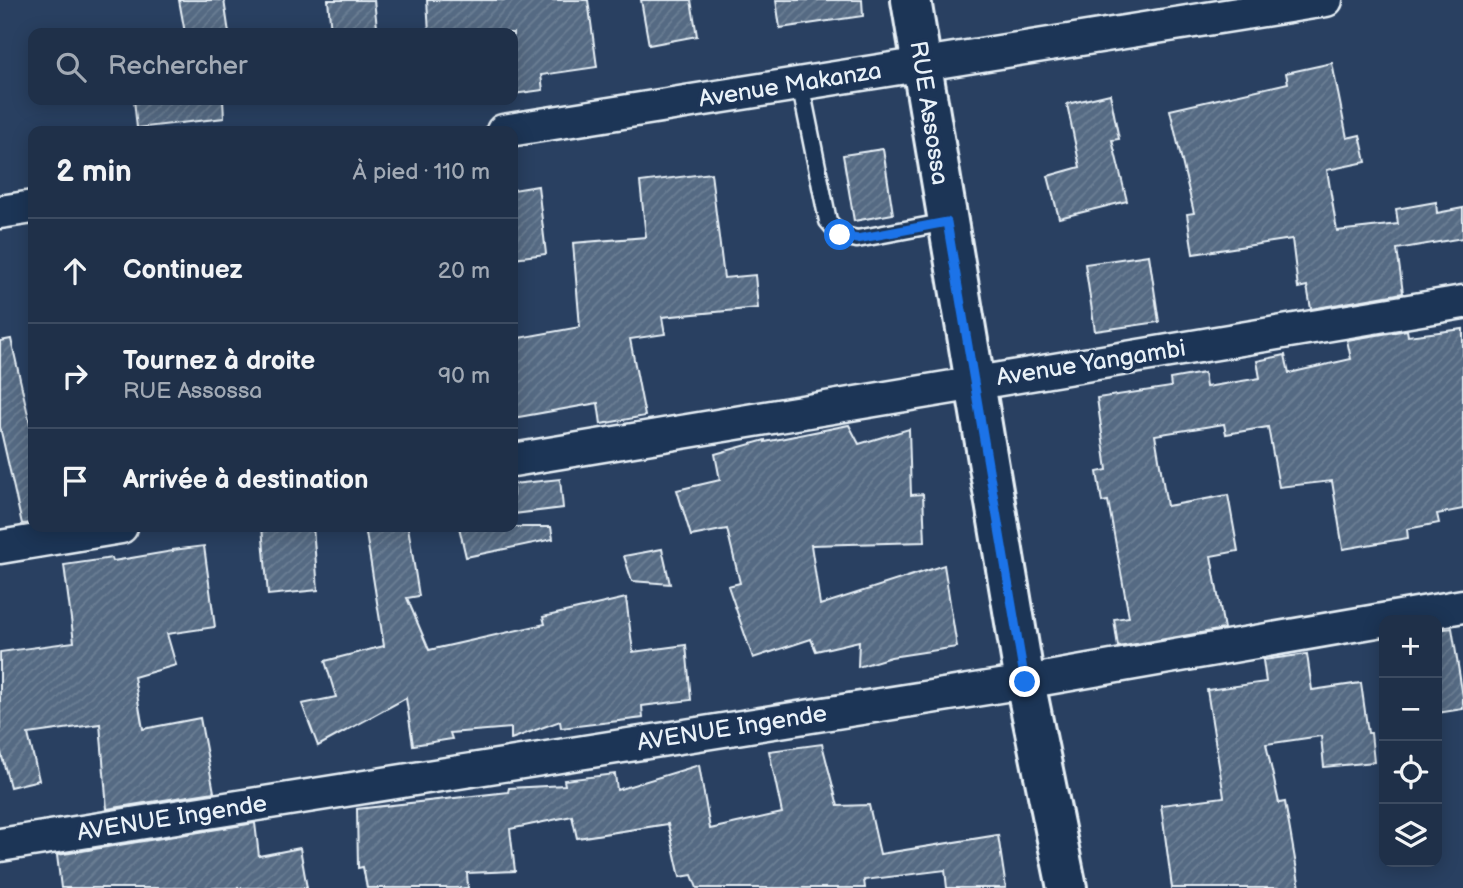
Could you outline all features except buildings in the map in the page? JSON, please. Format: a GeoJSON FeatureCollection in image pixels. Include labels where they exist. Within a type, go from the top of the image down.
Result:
{"type":"FeatureCollection","features":[{"type":"Feature","properties":{"kind":"street","name":"RUE Assossa"},"geometry":{"type":"LineString","coordinates":[[911,0],[1025,682],[1067,888]]}},
{"type":"Feature","properties":{"kind":"street","name":"Avenue Makanza"},"geometry":{"type":"LineString","coordinates":[[518,129],[1326,0]]}},
{"type":"Feature","properties":{"kind":"street"},"geometry":{"type":"LineString","coordinates":[[0,212],[28,208]]}},
{"type":"Feature","properties":{"kind":"street","name":"Avenue Yangambi"},"geometry":{"type":"LineString","coordinates":[[518,459],[1463,302]]}},
{"type":"Feature","properties":{"kind":"street"},"geometry":{"type":"LineString","coordinates":[[0,547],[91,532]]}},
{"type":"Feature","properties":{"kind":"street","name":"AVENUE Ingende"},"geometry":{"type":"LineString","coordinates":[[0,845],[1025,682],[1463,606]]}},
{"type":"Feature","properties":{"kind":"lane"},"geometry":{"type":"LineString","coordinates":[[800,83],[828,221],[840,235],[857,239],[947,222]]}},
{"type":"Feature","properties":{"kind":"route"},"geometry":{"type":"LineString","coordinates":[[840,235],[857,239],[947,222],[1025,682]]}}]}
